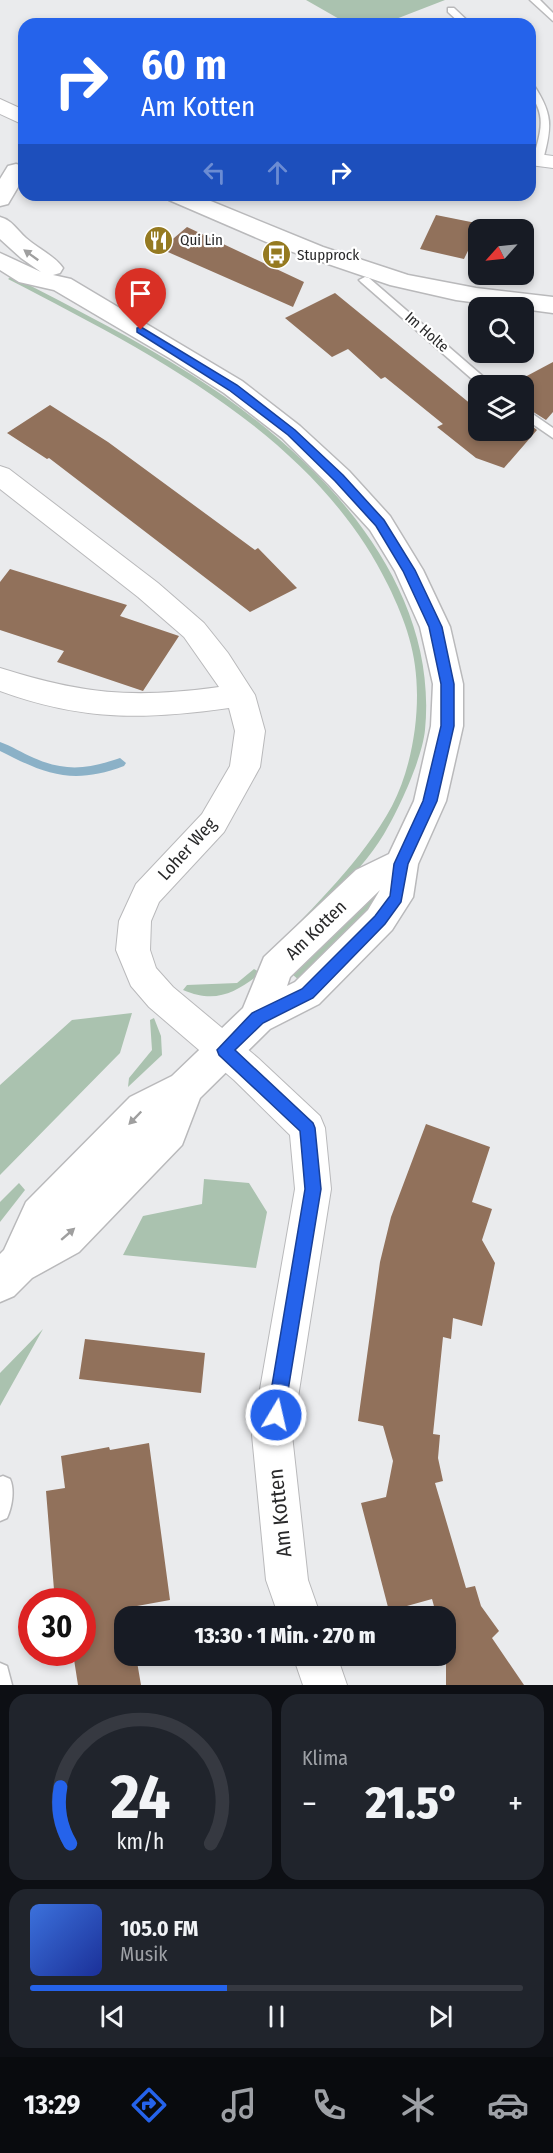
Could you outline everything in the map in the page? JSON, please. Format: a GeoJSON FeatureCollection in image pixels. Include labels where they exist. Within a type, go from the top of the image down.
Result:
{"type":"FeatureCollection","features":[{"type":"Feature","properties":{"kind":"main road"},"geometry":{"type":"LineString","coordinates":[[0,199],[13,171]]}},
{"type":"Feature","properties":{"kind":"main road"},"geometry":{"type":"LineString","coordinates":[[190,201],[292,243],[401,281],[468,295],[553,305]]}},
{"type":"Feature","properties":{"kind":"main road"},"geometry":{"type":"LineString","coordinates":[[0,224],[31,256],[51,268],[62,284]]}},
{"type":"Feature","properties":{"kind":"main road"},"geometry":{"type":"LineString","coordinates":[[0,260],[28,277],[62,284],[180,353],[233,387],[291,432],[339,478],[380,523],[409,570],[435,627],[448,684],[447,726],[430,801],[401,864],[396,897],[372,929],[307,993],[257,1018],[185,1088],[169,1133],[65,1239],[9,1273]]}},
{"type":"Feature","properties":{"kind":"street"},"geometry":{"type":"LineString","coordinates":[[0,105],[18,116]]}},
{"type":"Feature","properties":{"kind":"street","name":"Loher Weg"},"geometry":{"type":"LineString","coordinates":[[0,476],[148,590],[194,630],[240,695],[250,731],[245,766],[213,823],[147,894],[135,921],[133,950],[143,976],[161,997]]}},
{"type":"Feature","properties":{"kind":"street"},"geometry":{"type":"LineString","coordinates":[[0,679],[23,688],[92,703],[146,706],[240,695]]}},
{"type":"Feature","properties":{"kind":"street","name":"Am Kotten"},"geometry":{"type":"LineString","coordinates":[[161,997],[224,1050],[307,1128],[313,1189],[272,1435],[287,1581],[296,1606]]}},
{"type":"Feature","properties":{"kind":"street"},"geometry":{"type":"LineString","coordinates":[[318,1666],[325,1685]]}},
{"type":"Feature","properties":{"kind":"lane"},"geometry":{"type":"LineString","coordinates":[[535,0],[553,18]]}},
{"type":"Feature","properties":{"kind":"lane"},"geometry":{"type":"LineString","coordinates":[[451,10],[460,18]]}},
{"type":"Feature","properties":{"kind":"lane"},"geometry":{"type":"LineString","coordinates":[[536,93],[545,103],[549,118],[540,160]]}},
{"type":"Feature","properties":{"kind":"lane","name":"Im Holte"},"geometry":{"type":"LineString","coordinates":[[365,280],[475,375]]}},
{"type":"Feature","properties":{"kind":"lane"},"geometry":{"type":"LineString","coordinates":[[534,420],[553,434]]}},
{"type":"Feature","properties":{"kind":"lane"},"geometry":{"type":"LineString","coordinates":[[0,1511],[3,1486]]}},
{"type":"Feature","properties":{"kind":"lane"},"geometry":{"type":"LineString","coordinates":[[0,1673],[2,1685]]}},
{"type":"Feature","properties":{"kind":"green space"},"geometry":{"type":"Polygon","coordinates":[[[306,0],[445,0],[398,18],[338,18],[306,0]]]}},
{"type":"Feature","properties":{"kind":"green space"},"geometry":{"type":"Polygon","coordinates":[[[12,276],[170,361],[237,406],[281,441],[322,480],[359,523],[389,570],[412,621],[424,674],[425,730],[409,784],[373,851],[332,896],[272,951],[366,846],[392,806],[403,780],[414,738],[417,695],[413,651],[400,612],[388,585],[356,532],[317,484],[273,441],[224,403],[171,369],[117,337],[8,279],[12,276]]]}},
{"type":"Feature","properties":{"kind":"green space"},"geometry":{"type":"Polygon","coordinates":[[[377,890],[378,895],[366,911],[301,982],[292,974],[377,890]]]}},
{"type":"Feature","properties":{"kind":"green space"},"geometry":{"type":"Polygon","coordinates":[[[254,969],[261,973],[234,991],[225,994],[205,996],[183,990],[187,985],[237,983],[254,969]]]}},
{"type":"Feature","properties":{"kind":"green space"},"geometry":{"type":"Polygon","coordinates":[[[132,1013],[120,1053],[0,1175],[0,1085],[72,1020],[132,1013]]]}},
{"type":"Feature","properties":{"kind":"green space"},"geometry":{"type":"Polygon","coordinates":[[[154,1018],[161,1036],[162,1055],[128,1087],[129,1078],[152,1050],[150,1020],[154,1018]]]}},
{"type":"Feature","properties":{"kind":"green space"},"geometry":{"type":"Polygon","coordinates":[[[204,1179],[249,1183],[267,1212],[256,1268],[123,1255],[143,1216],[202,1204],[204,1179]]]}},
{"type":"Feature","properties":{"kind":"green space"},"geometry":{"type":"Polygon","coordinates":[[[19,1183],[25,1190],[0,1222],[0,1202],[19,1183]]]}},
{"type":"Feature","properties":{"kind":"green space"},"geometry":{"type":"Polygon","coordinates":[[[43,1329],[0,1406],[0,1373],[43,1329]]]}},
{"type":"Feature","properties":{"kind":"building"},"geometry":{"type":"Polygon","coordinates":[[[436,215],[468,221],[468,251],[464,259],[420,249],[436,215]]]}},
{"type":"Feature","properties":{"kind":"building"},"geometry":{"type":"Polygon","coordinates":[[[187,227],[304,282],[293,307],[161,249],[187,227]]]}},
{"type":"Feature","properties":{"kind":"building"},"geometry":{"type":"Polygon","coordinates":[[[335,293],[468,402],[468,441],[527,441],[504,468],[476,458],[437,427],[443,424],[385,377],[381,379],[348,349],[332,357],[285,318],[335,293]]]}},
{"type":"Feature","properties":{"kind":"building"},"geometry":{"type":"Polygon","coordinates":[[[553,362],[553,412],[546,420],[534,412],[534,375],[529,375],[553,362]]]}},
{"type":"Feature","properties":{"kind":"building"},"geometry":{"type":"Polygon","coordinates":[[[50,405],[108,442],[255,550],[258,548],[297,588],[250,612],[49,458],[47,459],[7,433],[50,405]]]}},
{"type":"Feature","properties":{"kind":"building"},"geometry":{"type":"Polygon","coordinates":[[[10,569],[127,605],[120,616],[179,636],[143,691],[57,662],[64,651],[0,630],[0,582],[10,569]]]}},
{"type":"Feature","properties":{"kind":"building"},"geometry":{"type":"Polygon","coordinates":[[[426,1124],[490,1147],[472,1202],[492,1209],[482,1240],[495,1263],[482,1326],[453,1318],[451,1339],[443,1337],[433,1434],[440,1435],[438,1458],[443,1481],[435,1483],[466,1588],[475,1586],[481,1606],[499,1631],[492,1638],[524,1685],[446,1685],[446,1666],[456,1666],[456,1606],[434,1606],[432,1599],[407,1606],[388,1606],[361,1503],[386,1497],[393,1461],[383,1426],[358,1421],[380,1262],[391,1217],[426,1124]]]}},
{"type":"Feature","properties":{"kind":"building"},"geometry":{"type":"Polygon","coordinates":[[[85,1339],[205,1353],[201,1393],[79,1379],[85,1339]]]}},
{"type":"Feature","properties":{"kind":"building"},"geometry":{"type":"Polygon","coordinates":[[[149,1443],[170,1600],[137,1606],[114,1606],[114,1666],[138,1666],[141,1685],[78,1685],[75,1666],[96,1666],[96,1588],[54,1588],[46,1491],[65,1488],[61,1456],[109,1447],[110,1450],[149,1443]]]}},
{"type":"Feature","properties":{"kind":"waterway"},"geometry":{"type":"LineString","coordinates":[[0,746],[30,761],[58,771],[88,772],[120,763]]}},
{"type":"Feature","properties":{"kind":"place","name":"Qui Lin"},"geometry":{"type":"Point","coordinates":[159,240]}},
{"type":"Feature","properties":{"kind":"place","name":"Stupprock"},"geometry":{"type":"Point","coordinates":[276,255]}},
{"type":"Feature","properties":{"kind":"route"},"geometry":{"type":"LineString","coordinates":[[141,330],[233,387],[291,432],[339,478],[380,523],[409,570],[435,627],[448,684],[447,726],[430,801],[401,864],[396,897],[380,920],[307,993],[257,1018],[224,1050],[307,1128],[313,1189],[276,1415]]}}]}
